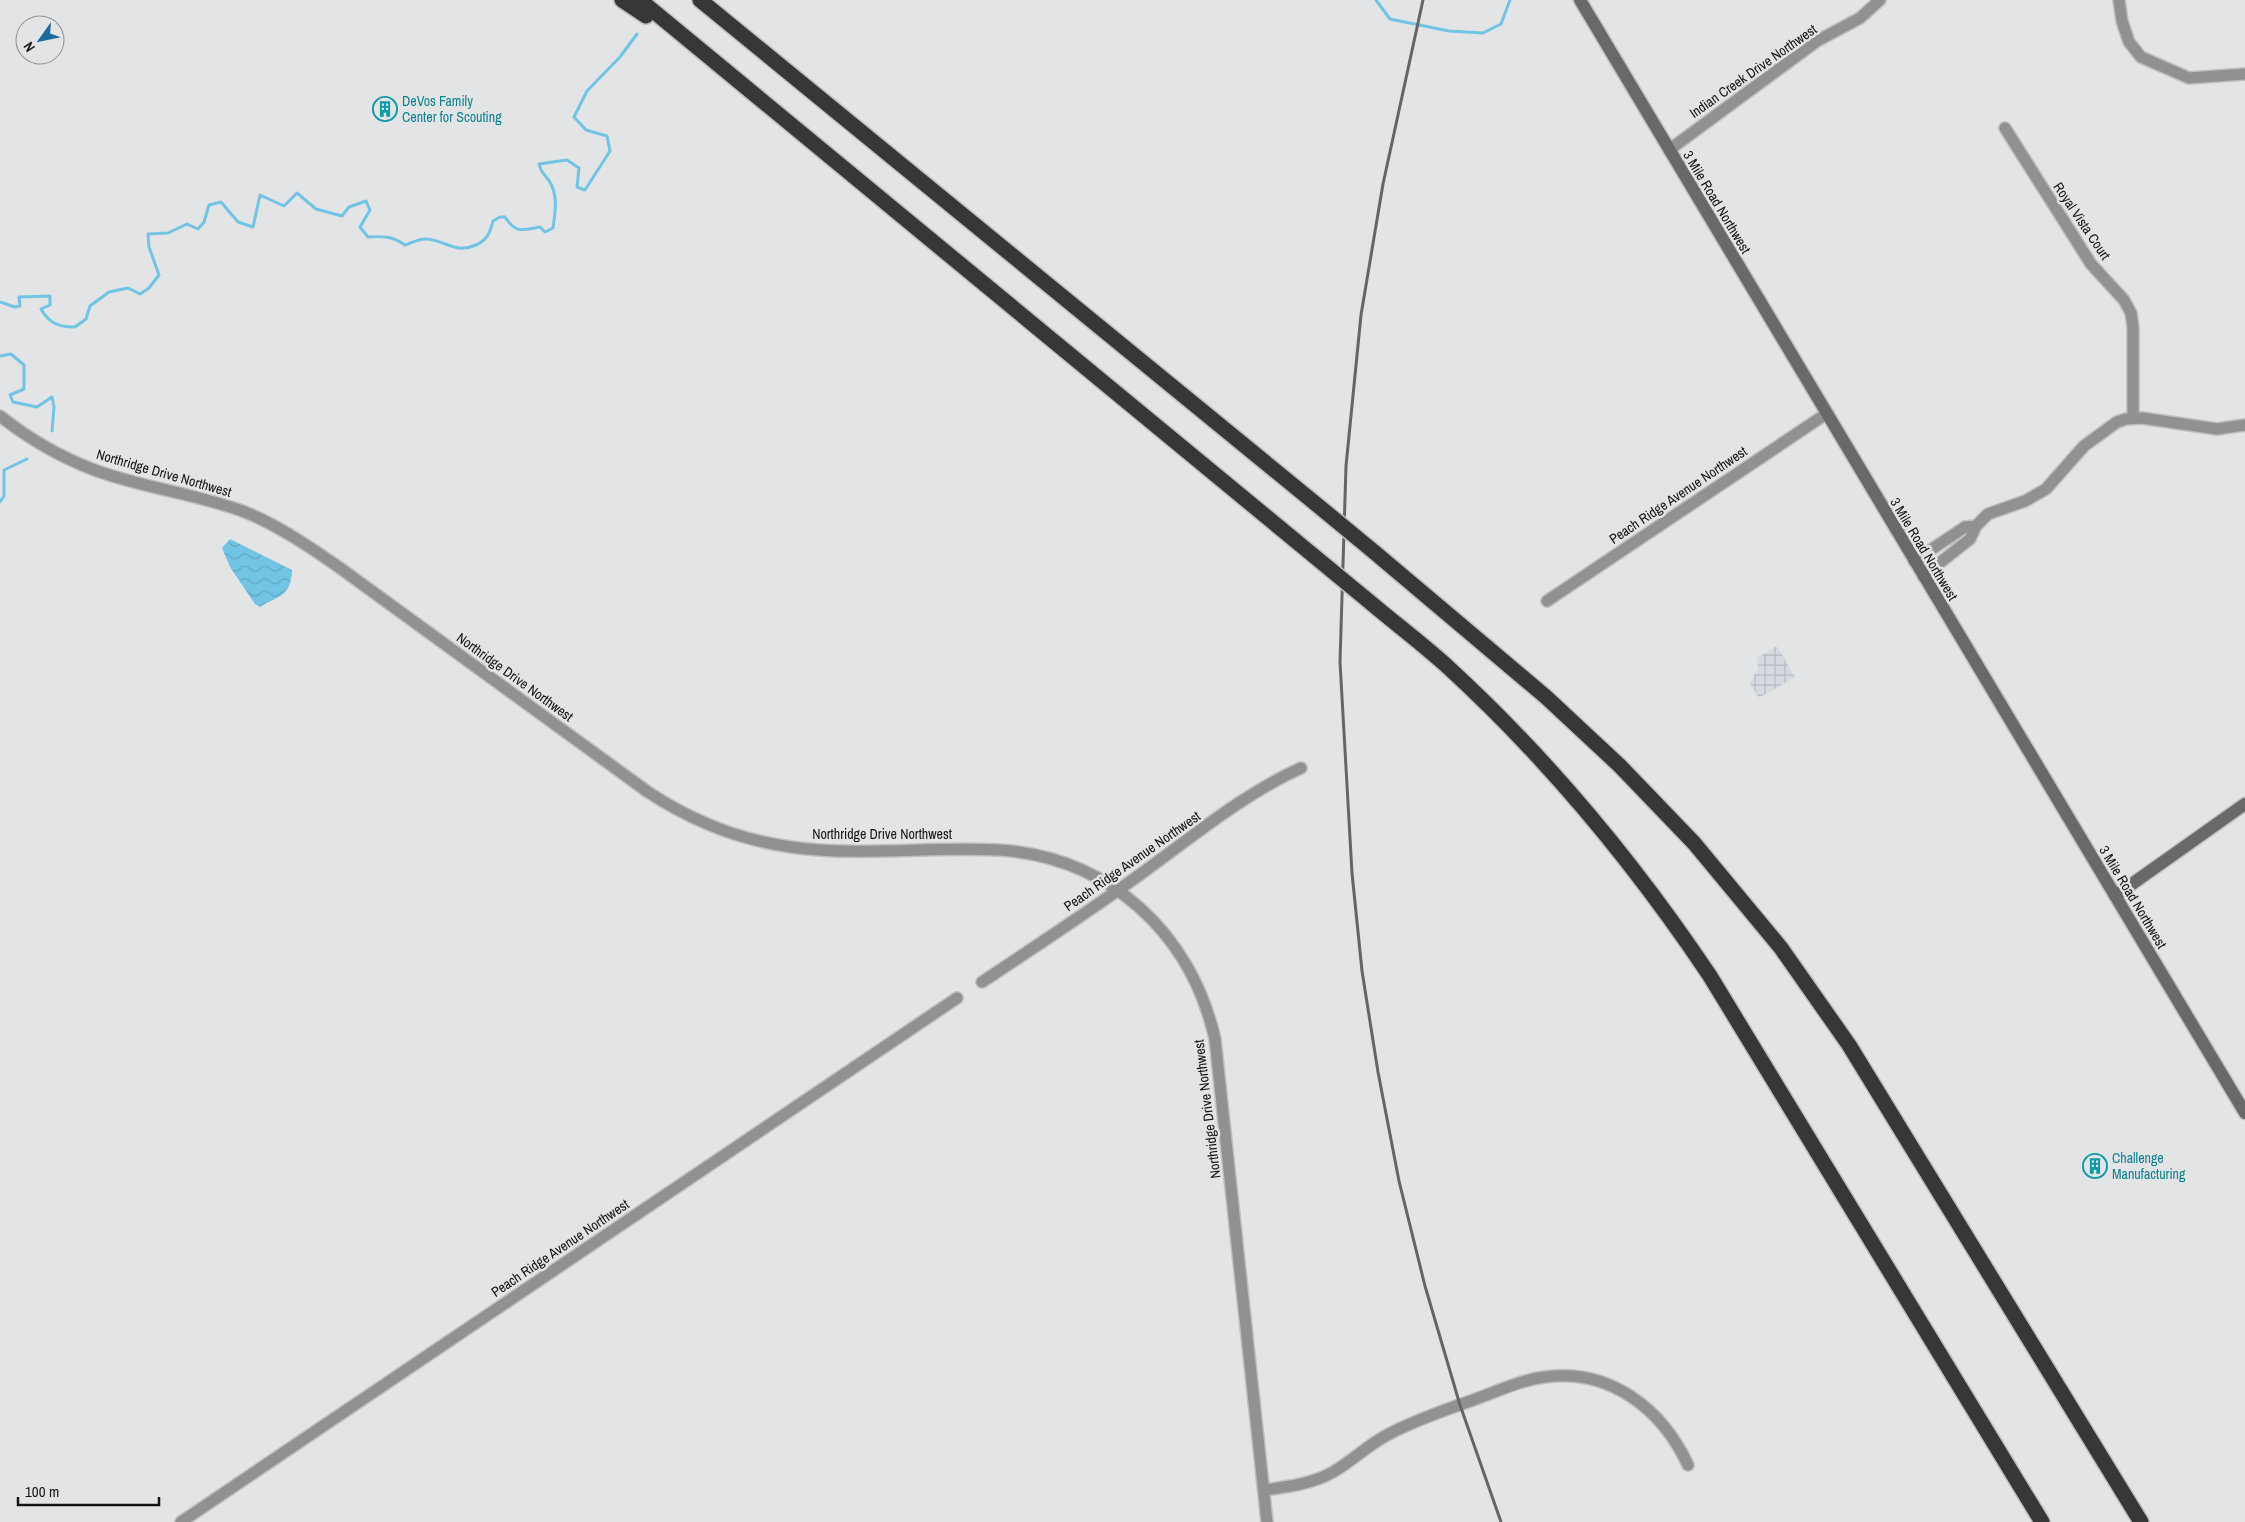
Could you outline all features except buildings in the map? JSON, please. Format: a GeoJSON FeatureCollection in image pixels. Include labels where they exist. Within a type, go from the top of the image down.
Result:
{"type":"FeatureCollection","features":[{"type":"Feature","properties":{"kind":"highway"},"geometry":{"type":"LineString","coordinates":[[622,0],[723,70]]}},
{"type":"Feature","properties":{"kind":"highway"},"geometry":{"type":"LineString","coordinates":[[640,0],[1448,667],[1505,722],[1588,812],[1671,918],[1710,976],[2042,1522]]}},
{"type":"Feature","properties":{"kind":"highway"},"geometry":{"type":"LineString","coordinates":[[700,0],[1316,504],[1546,697],[1627,772],[1694,842],[1781,948],[1850,1045],[2141,1522]]}},
{"type":"Feature","properties":{"kind":"highway"},"geometry":{"type":"LineString","coordinates":[[713,0],[794,77]]}},
{"type":"Feature","properties":{"kind":"main road","name":"3 Mile Road Northwest"},"geometry":{"type":"LineString","coordinates":[[1580,0],[2245,1113]]}},
{"type":"Feature","properties":{"kind":"main road"},"geometry":{"type":"LineString","coordinates":[[2115,896],[2245,804]]}},
{"type":"Feature","properties":{"kind":"street","name":"Indian Creek Drive Northwest"},"geometry":{"type":"LineString","coordinates":[[1668,150],[1817,41],[1860,18],[1880,0]]}},
{"type":"Feature","properties":{"kind":"street"},"geometry":{"type":"LineString","coordinates":[[2119,0],[2122,21],[2129,42],[2141,57],[2189,78],[2245,74]]}},
{"type":"Feature","properties":{"kind":"street","name":"Royal Vista Court"},"geometry":{"type":"LineString","coordinates":[[2005,128],[2091,264],[2124,300],[2131,313],[2133,418]]}},
{"type":"Feature","properties":{"kind":"street","name":"Peach Ridge Avenue Northwest"},"geometry":{"type":"LineString","coordinates":[[1547,601],[1826,414]]}},
{"type":"Feature","properties":{"kind":"street","name":"Northridge Drive Northwest"},"geometry":{"type":"LineString","coordinates":[[0,416],[43,446],[91,469],[233,508],[265,521],[293,536],[340,568],[648,792],[705,824],[758,842],[812,849],[977,850],[1026,854],[1075,867],[1118,890],[1149,916],[1180,954],[1197,983],[1212,1028],[1220,1073],[1267,1522]]}},
{"type":"Feature","properties":{"kind":"street"},"geometry":{"type":"LineString","coordinates":[[1923,576],[1970,539],[1976,526],[1988,514],[2036,496],[2046,489],[2096,435],[2117,422],[2133,418],[2161,420],[2216,429],[2245,425]]}},
{"type":"Feature","properties":{"kind":"street"},"geometry":{"type":"LineString","coordinates":[[1914,560],[1965,527],[1976,526]]}},
{"type":"Feature","properties":{"kind":"street","name":"Peach Ridge Avenue Northwest"},"geometry":{"type":"LineString","coordinates":[[982,982],[1118,890],[1238,805],[1280,777],[1301,768]]}},
{"type":"Feature","properties":{"kind":"street","name":"Peach Ridge Avenue Northwest"},"geometry":{"type":"LineString","coordinates":[[180,1522],[956,998]]}},
{"type":"Feature","properties":{"kind":"street"},"geometry":{"type":"LineString","coordinates":[[1264,1490],[1294,1486],[1316,1480],[1339,1468],[1381,1438],[1402,1428],[1514,1385],[1556,1376],[1592,1379],[1616,1387],[1629,1394],[1650,1410],[1665,1426],[1688,1466]]}},
{"type":"Feature","properties":{"kind":"shaded area"},"geometry":{"type":"Polygon","coordinates":[[[1777,646],[1795,677],[1759,698],[1750,683],[1758,669],[1757,658],[1777,646]]]}},
{"type":"Feature","properties":{"kind":"water"},"geometry":{"type":"Polygon","coordinates":[[[230,539],[292,570],[289,585],[283,594],[260,607],[255,604],[230,567],[222,548],[230,539]]]}},
{"type":"Feature","properties":{"kind":"waterway"},"geometry":{"type":"LineString","coordinates":[[1376,0],[1390,19],[1449,31],[1483,33],[1501,24],[1510,0]]}},
{"type":"Feature","properties":{"kind":"waterway"},"geometry":{"type":"LineString","coordinates":[[0,302],[15,307],[20,306],[19,297],[50,296],[50,305],[41,309],[44,314],[55,323],[75,327],[86,319],[90,306],[109,292],[128,288],[140,294],[149,288],[159,275],[149,247],[148,234],[168,233],[187,224],[198,229],[204,222],[209,205],[221,202],[238,222],[253,227],[260,195],[284,206],[297,193],[316,209],[342,216],[349,207],[366,201],[370,210],[360,227],[368,237],[387,237],[405,245],[424,239],[434,240],[457,248],[476,245],[489,233],[493,221],[500,217],[505,217],[516,228],[524,230],[540,227],[545,232],[553,228],[555,200],[551,184],[539,164],[567,160],[579,168],[577,187],[585,190],[610,151],[607,136],[586,130],[574,117],[587,91],[620,57],[637,34]]}},
{"type":"Feature","properties":{"kind":"waterway"},"geometry":{"type":"LineString","coordinates":[[0,356],[11,354],[24,365],[24,389],[10,395],[13,402],[37,407],[52,397],[54,407],[52,431]]}},
{"type":"Feature","properties":{"kind":"waterway"},"geometry":{"type":"LineString","coordinates":[[0,502],[4,496],[4,470],[27,459]]}},
{"type":"Feature","properties":{"kind":"railway"},"geometry":{"type":"LineString","coordinates":[[1423,0],[1383,184],[1361,315],[1346,466],[1340,662],[1352,873],[1362,971],[1378,1072],[1399,1181],[1425,1286],[1460,1405],[1501,1522]]}},
{"type":"Feature","properties":{"kind":"place","name":"DeVos Family Center for Scouting"},"geometry":{"type":"Point","coordinates":[385,109]}},
{"type":"Feature","properties":{"kind":"place","name":"Challenge Manufacturing"},"geometry":{"type":"Point","coordinates":[2095,1166]}}]}
